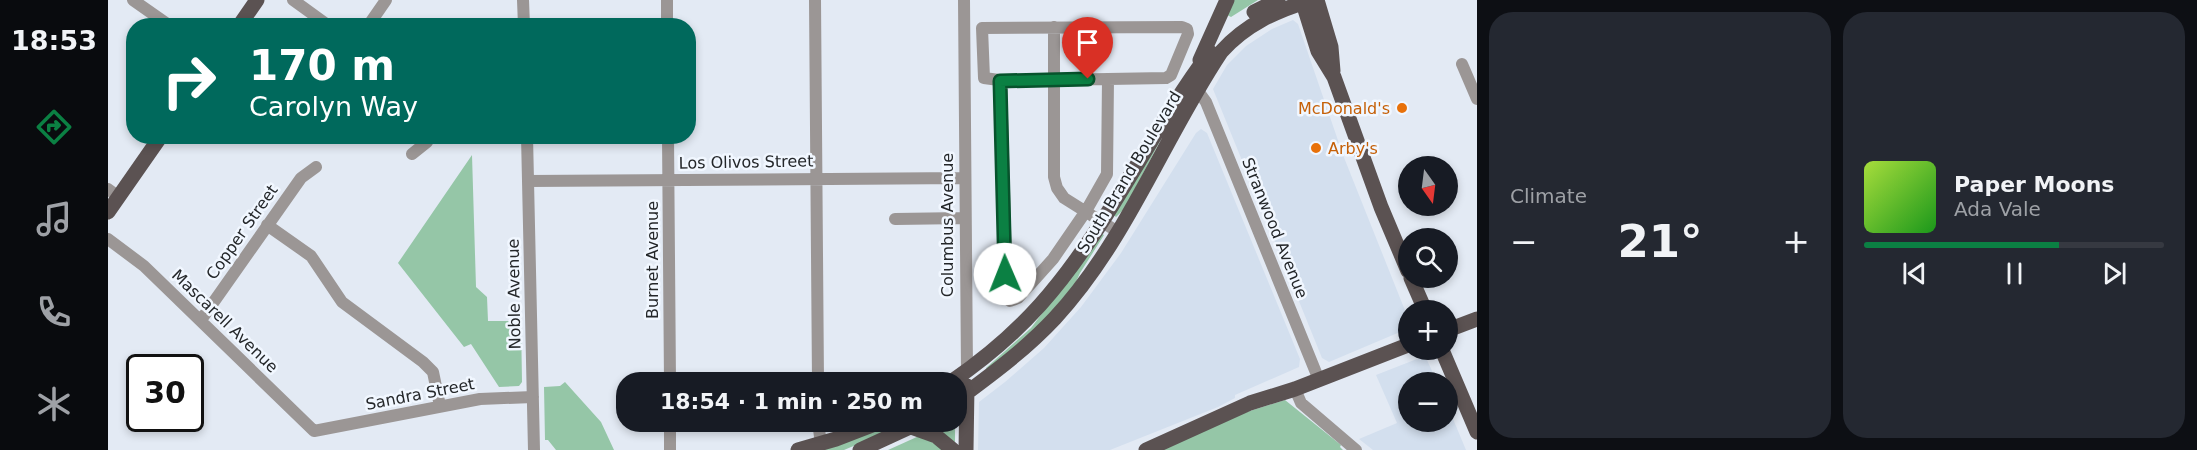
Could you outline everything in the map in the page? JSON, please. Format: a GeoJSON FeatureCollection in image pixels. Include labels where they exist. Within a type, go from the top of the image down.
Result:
{"type":"FeatureCollection","features":[{"type":"Feature","properties":{"kind":"main road"},"geometry":{"type":"LineString","coordinates":[[244,18],[256,0]]}},
{"type":"Feature","properties":{"kind":"main road"},"geometry":{"type":"LineString","coordinates":[[1195,83],[1227,0]]}},
{"type":"Feature","properties":{"kind":"main road","name":"South Brand Boulevard"},"geometry":{"type":"LineString","coordinates":[[967,393],[998,371],[1056,317],[1118,232],[1195,83],[1221,38],[1253,12],[1278,0]]}},
{"type":"Feature","properties":{"kind":"main road"},"geometry":{"type":"LineString","coordinates":[[1308,1],[1331,47],[1334,77],[1398,247]]}},
{"type":"Feature","properties":{"kind":"main road","name":"South Brand Boulevard"},"geometry":{"type":"LineString","coordinates":[[967,371],[1009,337],[1040,305],[1079,255],[1195,83],[1234,38],[1263,18],[1308,1]]}},
{"type":"Feature","properties":{"kind":"main road"},"geometry":{"type":"LineString","coordinates":[[108,212],[113,193],[154,144]]}},
{"type":"Feature","properties":{"kind":"main road"},"geometry":{"type":"LineString","coordinates":[[1458,326],[1477,319]]}},
{"type":"Feature","properties":{"kind":"main road"},"geometry":{"type":"LineString","coordinates":[[1146,450],[1250,403],[1295,389],[1398,349]]}},
{"type":"Feature","properties":{"kind":"main road"},"geometry":{"type":"LineString","coordinates":[[1446,360],[1477,432]]}},
{"type":"Feature","properties":{"kind":"main road"},"geometry":{"type":"LineString","coordinates":[[798,450],[853,432]]}},
{"type":"Feature","properties":{"kind":"main road"},"geometry":{"type":"LineString","coordinates":[[860,450],[899,432]]}},
{"type":"Feature","properties":{"kind":"main road"},"geometry":{"type":"LineString","coordinates":[[929,432],[953,450]]}},
{"type":"Feature","properties":{"kind":"main road","name":"Columbus Avenue"},"geometry":{"type":"LineString","coordinates":[[965,432],[966,450]]}},
{"type":"Feature","properties":{"kind":"street"},"geometry":{"type":"LineString","coordinates":[[133,0],[159,18]]}},
{"type":"Feature","properties":{"kind":"street"},"geometry":{"type":"LineString","coordinates":[[292,0],[318,18]]}},
{"type":"Feature","properties":{"kind":"street"},"geometry":{"type":"LineString","coordinates":[[374,18],[386,0]]}},
{"type":"Feature","properties":{"kind":"street"},"geometry":{"type":"LineString","coordinates":[[523,0],[524,18]]}},
{"type":"Feature","properties":{"kind":"street"},"geometry":{"type":"LineString","coordinates":[[667,0],[668,18]]}},
{"type":"Feature","properties":{"kind":"street"},"geometry":{"type":"LineString","coordinates":[[815,0],[818,372]]}},
{"type":"Feature","properties":{"kind":"street","name":"Columbus Avenue"},"geometry":{"type":"LineString","coordinates":[[964,0],[967,371]]}},
{"type":"Feature","properties":{"kind":"street"},"geometry":{"type":"LineString","coordinates":[[1054,27],[1054,177],[1057,188],[1064,198],[1118,232]]}},
{"type":"Feature","properties":{"kind":"street"},"geometry":{"type":"LineString","coordinates":[[1054,27],[1182,27],[1187,29],[1188,34],[1171,75],[1166,78],[1000,81],[984,78],[982,28],[1054,27]]}},
{"type":"Feature","properties":{"kind":"street"},"geometry":{"type":"LineString","coordinates":[[1462,64],[1474,84],[1477,99]]}},
{"type":"Feature","properties":{"kind":"street"},"geometry":{"type":"LineString","coordinates":[[1000,81],[1005,296],[1010,301],[1018,298],[1053,259],[1086,211],[1107,174],[1108,79]]}},
{"type":"Feature","properties":{"kind":"street","name":"Stranwood Avenue"},"geometry":{"type":"LineString","coordinates":[[1195,83],[1206,102],[1319,380]]}},
{"type":"Feature","properties":{"kind":"street"},"geometry":{"type":"LineString","coordinates":[[412,154],[424,144]]}},
{"type":"Feature","properties":{"kind":"street","name":"Noble Avenue"},"geometry":{"type":"LineString","coordinates":[[527,144],[534,450]]}},
{"type":"Feature","properties":{"kind":"street","name":"Burnet Avenue"},"geometry":{"type":"LineString","coordinates":[[668,144],[670,372]]}},
{"type":"Feature","properties":{"kind":"street","name":"Copper Street"},"geometry":{"type":"LineString","coordinates":[[201,320],[301,178],[316,168]]}},
{"type":"Feature","properties":{"kind":"street","name":"Los Olivos Street"},"geometry":{"type":"LineString","coordinates":[[528,181],[964,178]]}},
{"type":"Feature","properties":{"kind":"street"},"geometry":{"type":"LineString","coordinates":[[895,219],[964,218]]}},
{"type":"Feature","properties":{"kind":"street"},"geometry":{"type":"LineString","coordinates":[[267,225],[311,256],[342,302],[423,362],[433,372],[440,406]]}},
{"type":"Feature","properties":{"kind":"street","name":"Mascarell Avenue"},"geometry":{"type":"LineString","coordinates":[[108,239],[144,266],[314,431]]}},
{"type":"Feature","properties":{"kind":"street"},"geometry":{"type":"LineString","coordinates":[[1295,389],[1301,403],[1356,450]]}},
{"type":"Feature","properties":{"kind":"street","name":"Sandra Street"},"geometry":{"type":"LineString","coordinates":[[314,431],[480,399],[532,397]]}},
{"type":"Feature","properties":{"kind":"street"},"geometry":{"type":"LineString","coordinates":[[670,432],[670,450]]}},
{"type":"Feature","properties":{"kind":"street"},"geometry":{"type":"LineString","coordinates":[[819,432],[821,444]]}},
{"type":"Feature","properties":{"kind":"shaded area"},"geometry":{"type":"Polygon","coordinates":[[[1293,20],[1298,24],[1343,155],[1401,300],[1398,300],[1398,333],[1329,362],[1322,358],[1213,89],[1227,65],[1246,46],[1272,29],[1293,20]]]}},
{"type":"Feature","properties":{"kind":"shaded area"},"geometry":{"type":"Polygon","coordinates":[[[1201,129],[1207,133],[1300,359],[1299,367],[1235,395],[1235,398],[1218,407],[1110,450],[978,450],[979,402],[1044,348],[1081,307],[1121,253],[1196,133],[1201,129]]]}},
{"type":"Feature","properties":{"kind":"shaded area"},"geometry":{"type":"Polygon","coordinates":[[[1414,360],[1427,360],[1432,372],[1398,372],[1398,432],[1458,431],[1466,450],[1373,450],[1359,439],[1397,423],[1376,375],[1414,360]]]}},
{"type":"Feature","properties":{"kind":"green space"},"geometry":{"type":"Polygon","coordinates":[[[1232,0],[1258,0],[1231,17],[1227,15],[1232,0]]]}},
{"type":"Feature","properties":{"kind":"green space"},"geometry":{"type":"Polygon","coordinates":[[[1169,124],[1125,208],[1116,217],[1113,214],[1169,124]]]}},
{"type":"Feature","properties":{"kind":"green space"},"geometry":{"type":"Polygon","coordinates":[[[472,155],[476,287],[487,297],[488,321],[521,321],[522,382],[519,386],[499,387],[471,344],[464,347],[398,263],[472,155]]]}},
{"type":"Feature","properties":{"kind":"green space"},"geometry":{"type":"Polygon","coordinates":[[[1102,234],[1104,235],[1075,284],[1043,322],[987,370],[986,368],[1031,328],[1102,234]]]}},
{"type":"Feature","properties":{"kind":"green space"},"geometry":{"type":"Polygon","coordinates":[[[565,382],[601,422],[614,450],[556,450],[548,440],[545,440],[544,387],[560,386],[565,382]]]}},
{"type":"Feature","properties":{"kind":"green space"},"geometry":{"type":"Polygon","coordinates":[[[1285,400],[1341,445],[1343,450],[1158,450],[1231,417],[1285,400]]]}},
{"type":"Feature","properties":{"kind":"green space"},"geometry":{"type":"Polygon","coordinates":[[[867,432],[887,432],[844,450],[815,450],[867,432]]]}},
{"type":"Feature","properties":{"kind":"green space"},"geometry":{"type":"Polygon","coordinates":[[[937,432],[955,432],[955,442],[937,432]]]}},
{"type":"Feature","properties":{"kind":"green space"},"geometry":{"type":"Polygon","coordinates":[[[919,436],[944,450],[888,450],[919,436]]]}},
{"type":"Feature","properties":{"kind":"place","name":"McDonald's"},"geometry":{"type":"Point","coordinates":[1402,108]}},
{"type":"Feature","properties":{"kind":"place","name":"Arby's"},"geometry":{"type":"Point","coordinates":[1316,148]}},
{"type":"Feature","properties":{"kind":"route"},"geometry":{"type":"LineString","coordinates":[[1005,274],[1000,81],[1088,79]]}}]}
